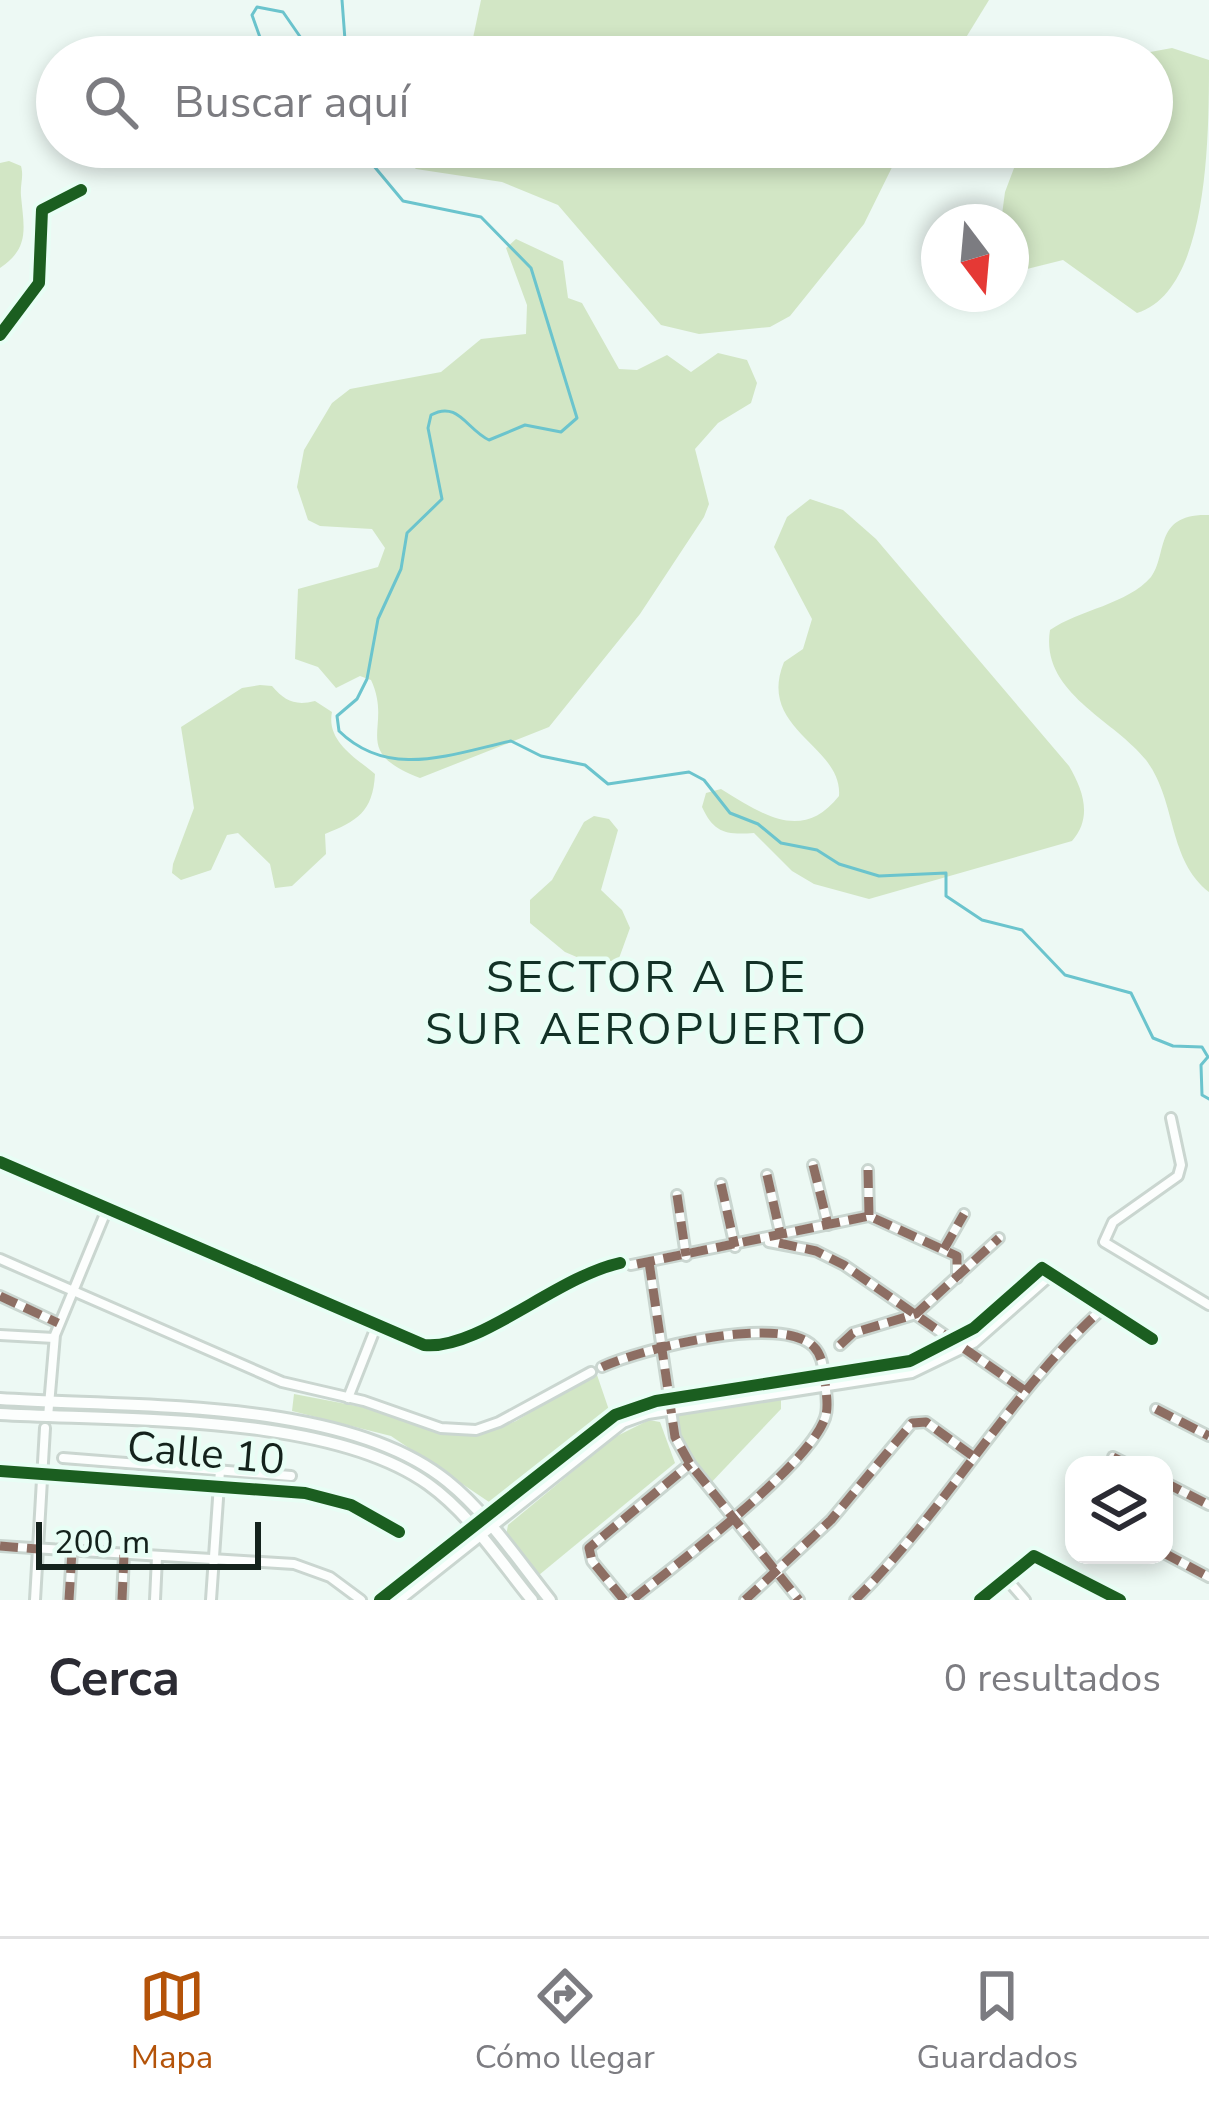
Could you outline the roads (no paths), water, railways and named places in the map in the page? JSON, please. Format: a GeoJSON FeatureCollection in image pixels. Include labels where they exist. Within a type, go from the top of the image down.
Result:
{"type":"FeatureCollection","features":[{"type":"Feature","properties":{"kind":"street"},"geometry":{"type":"LineString","coordinates":[[0,335],[39,284],[42,210],[81,190]]}},
{"type":"Feature","properties":{"kind":"street"},"geometry":{"type":"LineString","coordinates":[[1171,1118],[1181,1165],[1178,1176],[1113,1222],[1104,1242],[1209,1305]]}},
{"type":"Feature","properties":{"kind":"street"},"geometry":{"type":"LineString","coordinates":[[0,1162],[424,1345],[443,1346],[580,1273],[620,1263]]}},
{"type":"Feature","properties":{"kind":"street"},"geometry":{"type":"LineString","coordinates":[[813,1165],[828,1225]]}},
{"type":"Feature","properties":{"kind":"street"},"geometry":{"type":"LineString","coordinates":[[868,1170],[869,1216]]}},
{"type":"Feature","properties":{"kind":"street"},"geometry":{"type":"LineString","coordinates":[[766,1175],[781,1237]]}},
{"type":"Feature","properties":{"kind":"street"},"geometry":{"type":"LineString","coordinates":[[721,1184],[735,1247]]}},
{"type":"Feature","properties":{"kind":"street"},"geometry":{"type":"LineString","coordinates":[[677,1195],[686,1256]]}},
{"type":"Feature","properties":{"kind":"street"},"geometry":{"type":"LineString","coordinates":[[34,1600],[54,1339],[107,1208]]}},
{"type":"Feature","properties":{"kind":"street"},"geometry":{"type":"LineString","coordinates":[[944,1249],[964,1214]]}},
{"type":"Feature","properties":{"kind":"street"},"geometry":{"type":"LineString","coordinates":[[631,1265],[762,1242],[869,1216],[959,1259],[957,1278]]}},
{"type":"Feature","properties":{"kind":"street"},"geometry":{"type":"LineString","coordinates":[[840,1345],[853,1333],[916,1314],[999,1238]]}},
{"type":"Feature","properties":{"kind":"street"},"geometry":{"type":"LineString","coordinates":[[762,1242],[829,1257],[1024,1390]]}},
{"type":"Feature","properties":{"kind":"street"},"geometry":{"type":"LineString","coordinates":[[0,1259],[282,1382],[424,1424],[465,1431],[500,1423],[591,1372]]}},
{"type":"Feature","properties":{"kind":"street"},"geometry":{"type":"LineString","coordinates":[[649,1262],[668,1411],[690,1464],[800,1600]]}},
{"type":"Feature","properties":{"kind":"street"},"geometry":{"type":"LineString","coordinates":[[400,1600],[608,1419],[666,1399],[901,1364],[953,1342],[1042,1268],[1152,1339]]}},
{"type":"Feature","properties":{"kind":"street"},"geometry":{"type":"LineString","coordinates":[[380,1600],[609,1432],[668,1411],[897,1378],[964,1349],[1051,1275]]}},
{"type":"Feature","properties":{"kind":"street"},"geometry":{"type":"LineString","coordinates":[[0,1296],[58,1323]]}},
{"type":"Feature","properties":{"kind":"street"},"geometry":{"type":"LineString","coordinates":[[855,1600],[918,1532],[1024,1390],[1102,1309]]}},
{"type":"Feature","properties":{"kind":"street"},"geometry":{"type":"LineString","coordinates":[[348,1398],[376,1328]]}},
{"type":"Feature","properties":{"kind":"street"},"geometry":{"type":"LineString","coordinates":[[602,1367],[659,1349],[788,1332],[818,1352],[826,1389],[821,1425],[734,1518],[628,1600],[592,1561],[589,1547],[690,1464]]}},
{"type":"Feature","properties":{"kind":"street"},"geometry":{"type":"LineString","coordinates":[[0,1335],[54,1339]]}},
{"type":"Feature","properties":{"kind":"street"},"geometry":{"type":"LineString","coordinates":[[0,1399],[340,1427],[409,1454],[453,1485],[532,1600]]}},
{"type":"Feature","properties":{"kind":"street"},"geometry":{"type":"LineString","coordinates":[[1156,1409],[1209,1436]]}},
{"type":"Feature","properties":{"kind":"street"},"geometry":{"type":"LineString","coordinates":[[0,1414],[46,1422],[343,1443],[415,1476],[482,1527],[550,1600]]}},
{"type":"Feature","properties":{"kind":"street"},"geometry":{"type":"LineString","coordinates":[[745,1600],[848,1501],[912,1423],[926,1422],[974,1457]]}},
{"type":"Feature","properties":{"kind":"street"},"geometry":{"type":"LineString","coordinates":[[62,1458],[291,1476]]}},
{"type":"Feature","properties":{"kind":"street"},"geometry":{"type":"LineString","coordinates":[[132,1478],[134,1463]]}},
{"type":"Feature","properties":{"kind":"street"},"geometry":{"type":"LineString","coordinates":[[212,1600],[220,1469]]}},
{"type":"Feature","properties":{"kind":"street","name":"Calle 10"},"geometry":{"type":"LineString","coordinates":[[0,1471],[322,1496],[399,1532]]}},
{"type":"Feature","properties":{"kind":"street"},"geometry":{"type":"LineString","coordinates":[[1173,1487],[1209,1505]]}},
{"type":"Feature","properties":{"kind":"street"},"geometry":{"type":"LineString","coordinates":[[0,1546],[310,1567],[362,1600]]}},
{"type":"Feature","properties":{"kind":"street"},"geometry":{"type":"LineString","coordinates":[[69,1600],[72,1551]]}},
{"type":"Feature","properties":{"kind":"street"},"geometry":{"type":"LineString","coordinates":[[122,1600],[124,1555]]}},
{"type":"Feature","properties":{"kind":"street"},"geometry":{"type":"LineString","coordinates":[[980,1600],[1026,1558],[1039,1556],[1120,1600]]}},
{"type":"Feature","properties":{"kind":"street"},"geometry":{"type":"LineString","coordinates":[[154,1600],[157,1557]]}},
{"type":"Feature","properties":{"kind":"street"},"geometry":{"type":"LineString","coordinates":[[1173,1558],[1209,1577]]}},
{"type":"Feature","properties":{"kind":"street"},"geometry":{"type":"LineString","coordinates":[[1005,1577],[1025,1600]]}},
{"type":"Feature","properties":{"kind":"waterway"},"geometry":{"type":"LineString","coordinates":[[342,0],[345,36]]}},
{"type":"Feature","properties":{"kind":"waterway"},"geometry":{"type":"LineString","coordinates":[[260,36],[252,15],[257,7],[283,12],[300,36]]}},
{"type":"Feature","properties":{"kind":"waterway"},"geometry":{"type":"LineString","coordinates":[[376,168],[403,201],[481,217],[531,268],[577,418],[561,432],[525,425],[489,440],[455,414],[440,411],[431,415],[428,428],[442,499],[407,533],[401,569],[378,619],[367,679],[357,699],[337,716],[339,731],[358,746],[400,759],[443,756],[511,741],[541,756],[585,765],[608,784],[689,772],[704,780],[730,813],[758,824],[781,843],[817,850],[839,864],[879,876],[946,873],[946,896],[982,920],[1022,930],[1065,975],[1131,993],[1153,1038],[1173,1046],[1202,1047],[1208,1057]]}},
{"type":"Feature","properties":{"kind":"waterway"},"geometry":{"type":"LineString","coordinates":[[1207,1058],[1201,1065],[1202,1095],[1209,1099]]}},
{"type":"Feature","properties":{"kind":"district","name":"SECTOR A DE SUR AEROPUERTO"},"geometry":{"type":"Point","coordinates":[647,1002]}}]}
